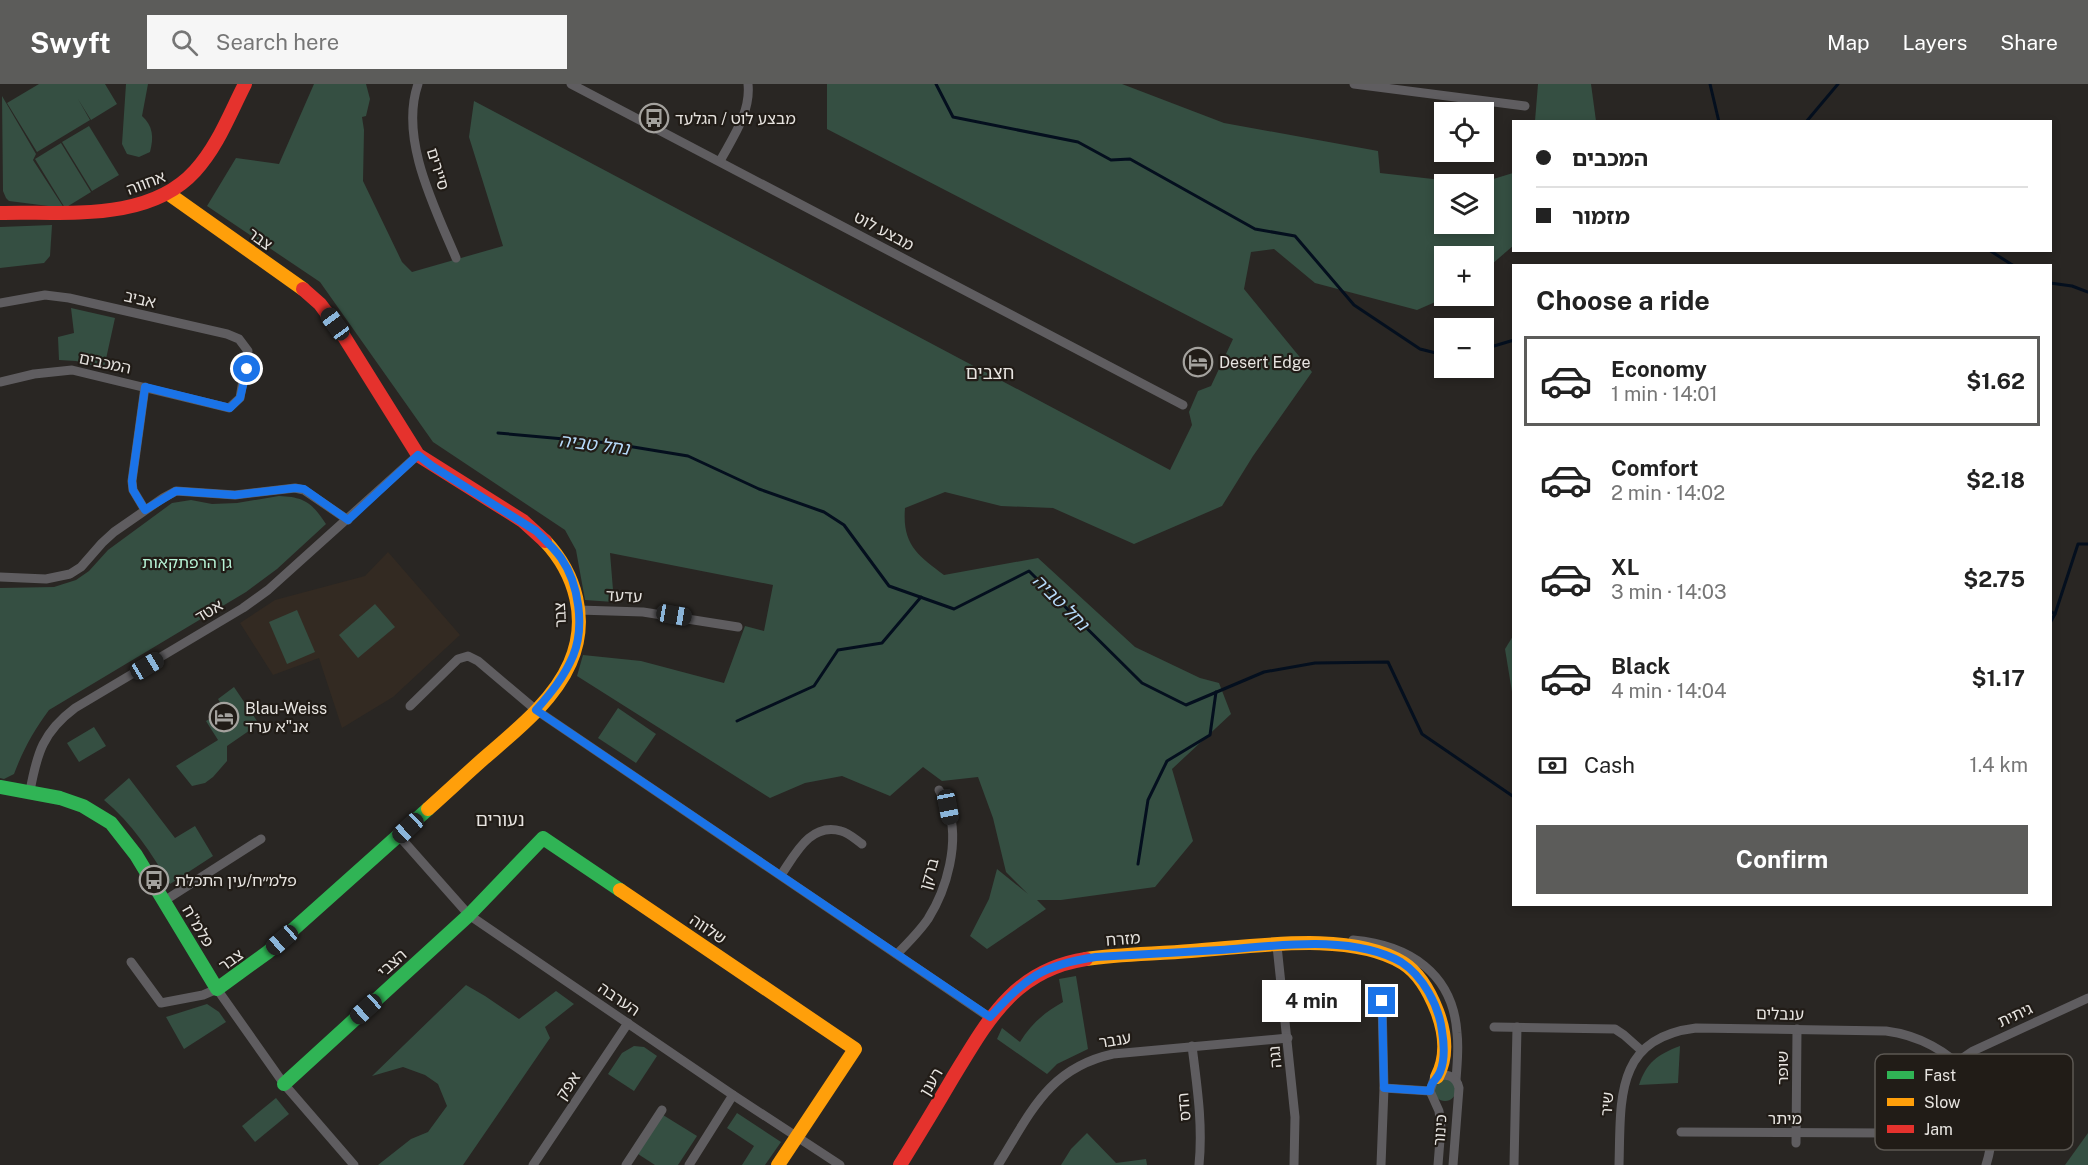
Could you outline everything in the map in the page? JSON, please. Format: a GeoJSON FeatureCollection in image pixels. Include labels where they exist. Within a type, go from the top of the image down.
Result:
{"type":"FeatureCollection","features":[{"type":"Feature","properties":{"kind":"street","name":"אחווה"},"geometry":{"type":"LineString","coordinates":[[0,213],[114,210],[136,207],[169,194],[179,188],[209,154],[244,84]]}},
{"type":"Feature","properties":{"kind":"street","name":"סיירים"},"geometry":{"type":"LineString","coordinates":[[418,84],[412,113],[414,140],[434,205],[456,258]]}},
{"type":"Feature","properties":{"kind":"street","name":"מבצע לוט"},"geometry":{"type":"LineString","coordinates":[[571,84],[1184,405]]}},
{"type":"Feature","properties":{"kind":"street"},"geometry":{"type":"LineString","coordinates":[[720,161],[747,106],[748,84]]}},
{"type":"Feature","properties":{"kind":"street"},"geometry":{"type":"LineString","coordinates":[[1354,84],[1525,106]]}},
{"type":"Feature","properties":{"kind":"street","name":"צבר"},"geometry":{"type":"LineString","coordinates":[[169,194],[320,304],[343,335],[418,455],[521,521],[551,544],[570,574],[578,610],[578,630],[574,654],[565,672],[536,710],[248,970],[218,989]]}},
{"type":"Feature","properties":{"kind":"street","name":"אביב"},"geometry":{"type":"LineString","coordinates":[[0,303],[57,296],[227,334],[245,344],[248,351],[247,369]]}},
{"type":"Feature","properties":{"kind":"street","name":"המכבים"},"geometry":{"type":"LineString","coordinates":[[0,382],[34,374],[72,370],[230,408],[240,398],[247,369]]}},
{"type":"Feature","properties":{"kind":"street"},"geometry":{"type":"LineString","coordinates":[[145,387],[132,481],[133,490],[145,510]]}},
{"type":"Feature","properties":{"kind":"street","name":"אטד"},"geometry":{"type":"LineString","coordinates":[[30,791],[41,746],[59,720],[75,708],[243,608],[288,574],[418,455]]}},
{"type":"Feature","properties":{"kind":"street"},"geometry":{"type":"LineString","coordinates":[[0,577],[46,579],[70,574],[81,567],[114,532],[176,491],[235,495],[304,489],[348,520]]}},
{"type":"Feature","properties":{"kind":"street","name":"עדעד"},"geometry":{"type":"LineString","coordinates":[[578,610],[643,612],[738,627]]}},
{"type":"Feature","properties":{"kind":"street"},"geometry":{"type":"LineString","coordinates":[[410,706],[458,659],[468,656],[478,661],[536,710],[990,1017]]}},
{"type":"Feature","properties":{"kind":"street","name":"פלמ\"ח"},"geometry":{"type":"LineString","coordinates":[[0,787],[60,798],[83,806],[111,823],[125,838],[218,989],[284,1084],[354,1165]]}},
{"type":"Feature","properties":{"kind":"street","name":"ברקן"},"geometry":{"type":"LineString","coordinates":[[897,954],[929,918],[948,871],[952,838],[948,807],[939,790]]}},
{"type":"Feature","properties":{"kind":"street"},"geometry":{"type":"LineString","coordinates":[[781,875],[802,844],[809,836],[817,832],[840,831],[862,844]]}},
{"type":"Feature","properties":{"kind":"street","name":"הערבה"},"geometry":{"type":"LineString","coordinates":[[399,836],[469,915],[840,1165]]}},
{"type":"Feature","properties":{"kind":"street","name":"שלווה"},"geometry":{"type":"LineString","coordinates":[[469,915],[543,838],[562,850],[855,1049],[797,1137]]}},
{"type":"Feature","properties":{"kind":"street"},"geometry":{"type":"LineString","coordinates":[[164,901],[261,839]]}},
{"type":"Feature","properties":{"kind":"street","name":"הצבי"},"geometry":{"type":"LineString","coordinates":[[284,1084],[469,915]]}},
{"type":"Feature","properties":{"kind":"street","name":"מזרח"},"geometry":{"type":"LineString","coordinates":[[990,1017],[1013,992],[1032,977],[1070,961],[1096,957],[1342,940],[1366,941],[1408,954],[1422,962],[1434,974],[1454,1014],[1458,1049],[1456,1080]]}},
{"type":"Feature","properties":{"kind":"street","name":"מזרח"},"geometry":{"type":"LineString","coordinates":[[1277,946],[1353,947],[1389,957],[1412,971],[1429,994],[1440,1018],[1443,1049],[1442,1064],[1437,1077]]}},
{"type":"Feature","properties":{"kind":"street","name":"נגה"},"geometry":{"type":"LineString","coordinates":[[1277,946],[1295,1117],[1294,1165]]}},
{"type":"Feature","properties":{"kind":"street"},"geometry":{"type":"LineString","coordinates":[[131,962],[161,1003],[203,995],[218,989]]}},
{"type":"Feature","properties":{"kind":"street","name":"גיתית"},"geometry":{"type":"LineString","coordinates":[[1969,1054],[2088,998]]}},
{"type":"Feature","properties":{"kind":"street"},"geometry":{"type":"LineString","coordinates":[[1381,1165],[1384,1088],[1382,1001]]}},
{"type":"Feature","properties":{"kind":"street","name":"רענן"},"geometry":{"type":"LineString","coordinates":[[900,1165],[990,1017]]}},
{"type":"Feature","properties":{"kind":"street","name":"אפק"},"geometry":{"type":"LineString","coordinates":[[533,1165],[628,1023]]}},
{"type":"Feature","properties":{"kind":"street"},"geometry":{"type":"LineString","coordinates":[[1494,1027],[1615,1029],[1642,1051]]}},
{"type":"Feature","properties":{"kind":"street"},"geometry":{"type":"LineString","coordinates":[[1514,1165],[1517,1027]]}},
{"type":"Feature","properties":{"kind":"street","name":"ענבלים"},"geometry":{"type":"LineString","coordinates":[[1642,1051],[1677,1031],[1696,1028],[1900,1032],[1947,1054]]}},
{"type":"Feature","properties":{"kind":"street","name":"שופר"},"geometry":{"type":"LineString","coordinates":[[1796,1143],[1797,1029]]}},
{"type":"Feature","properties":{"kind":"street","name":"ענבר"},"geometry":{"type":"LineString","coordinates":[[998,1165],[1039,1100],[1052,1085],[1078,1064],[1113,1054],[1288,1038]]}},
{"type":"Feature","properties":{"kind":"street","name":"הדס"},"geometry":{"type":"LineString","coordinates":[[1192,1046],[1200,1112],[1199,1165]]}},
{"type":"Feature","properties":{"kind":"street","name":"שיר"},"geometry":{"type":"LineString","coordinates":[[1619,1165],[1623,1089],[1642,1051]]}},
{"type":"Feature","properties":{"kind":"street"},"geometry":{"type":"LineString","coordinates":[[1384,1088],[1432,1096],[1446,1104],[1457,1097],[1459,1088],[1456,1080],[1447,1075],[1437,1077],[1431,1083],[1432,1096]]}},
{"type":"Feature","properties":{"kind":"street"},"geometry":{"type":"LineString","coordinates":[[689,1165],[733,1095]]}},
{"type":"Feature","properties":{"kind":"street","name":"כינור"},"geometry":{"type":"LineString","coordinates":[[1432,1096],[1439,1111],[1441,1127],[1438,1165]]}},
{"type":"Feature","properties":{"kind":"street","name":"כינור"},"geometry":{"type":"LineString","coordinates":[[1453,1165],[1457,1097]]}},
{"type":"Feature","properties":{"kind":"street"},"geometry":{"type":"LineString","coordinates":[[626,1165],[662,1110]]}},
{"type":"Feature","properties":{"kind":"street","name":"מיתר"},"geometry":{"type":"LineString","coordinates":[[1681,1132],[1875,1133]]}},
{"type":"Feature","properties":{"kind":"street"},"geometry":{"type":"LineString","coordinates":[[778,1165],[797,1137]]}},
{"type":"Feature","properties":{"kind":"street","name":"ענבלים"},"geometry":{"type":"LineString","coordinates":[[1986,1165],[1990,1150]]}},
{"type":"Feature","properties":{"kind":"shaded area"},"geometry":{"type":"Polygon","coordinates":[[[388,552],[460,635],[393,697],[342,728],[319,658],[273,675],[240,623],[275,600],[365,576],[388,552]]]}},
{"type":"Feature","properties":{"kind":"green space"},"geometry":{"type":"Polygon","coordinates":[[[39,84],[105,84],[117,104],[91,120],[78,99],[90,120],[37,152],[7,103],[39,84]]]}},
{"type":"Feature","properties":{"kind":"green space"},"geometry":{"type":"Polygon","coordinates":[[[126,84],[148,84],[142,116],[152,132],[152,141],[150,152],[139,157],[127,154],[122,144],[126,84]]]}},
{"type":"Feature","properties":{"kind":"green space"},"geometry":{"type":"Polygon","coordinates":[[[314,84],[366,84],[370,99],[366,116],[362,117],[363,181],[402,262],[412,272],[503,246],[469,137],[474,101],[1170,470],[1192,425],[1189,412],[1198,391],[1211,386],[1233,339],[827,129],[827,84],[1122,84],[1224,123],[1378,151],[1380,173],[1434,179],[1434,234],[1494,234],[1494,179],[1512,173],[1512,247],[1494,262],[1494,246],[1434,246],[1434,303],[1417,310],[1315,283],[1274,249],[1251,252],[1244,289],[1312,372],[1253,456],[1222,506],[1134,544],[1053,508],[1001,506],[945,492],[905,508],[906,531],[909,540],[919,555],[944,575],[1038,558],[1135,647],[1200,678],[1219,683],[1231,714],[1172,769],[1193,841],[1155,887],[1061,900],[1037,900],[1046,909],[987,949],[970,936],[989,899],[997,869],[1028,894],[1006,872],[993,818],[978,777],[942,781],[923,767],[890,796],[842,776],[805,783],[770,798],[577,676],[583,655],[641,661],[724,683],[745,626],[764,631],[773,585],[610,553],[614,602],[585,600],[576,550],[565,530],[433,442],[320,282],[207,206],[236,158],[279,164],[314,84]]]}},
{"type":"Feature","properties":{"kind":"green space"},"geometry":{"type":"Polygon","coordinates":[[[1538,84],[1591,84],[1596,120],[1535,120],[1538,84]]]}},
{"type":"Feature","properties":{"kind":"green space"},"geometry":{"type":"Polygon","coordinates":[[[2,96],[36,154],[33,160],[64,208],[9,201],[6,198],[3,191],[2,96]]]}},
{"type":"Feature","properties":{"kind":"green space"},"geometry":{"type":"Polygon","coordinates":[[[89,126],[119,175],[92,191],[62,142],[89,126]]]}},
{"type":"Feature","properties":{"kind":"green space"},"geometry":{"type":"Polygon","coordinates":[[[61,143],[91,192],[65,208],[35,159],[61,143]]]}},
{"type":"Feature","properties":{"kind":"green space"},"geometry":{"type":"Polygon","coordinates":[[[52,225],[50,256],[44,263],[0,268],[0,227],[52,225]]]}},
{"type":"Feature","properties":{"kind":"green space"},"geometry":{"type":"Polygon","coordinates":[[[71,308],[115,318],[104,368],[76,361],[59,360],[58,337],[74,333],[71,308]]]}},
{"type":"Feature","properties":{"kind":"green space","name":"גן הרפתקאות"},"geometry":{"type":"Polygon","coordinates":[[[279,496],[307,502],[326,524],[277,569],[246,592],[49,710],[29,740],[14,774],[4,779],[0,778],[0,588],[54,587],[76,580],[89,571],[108,550],[172,503],[191,500],[212,504],[237,503],[279,496]]]}},
{"type":"Feature","properties":{"kind":"green space"},"geometry":{"type":"Polygon","coordinates":[[[375,604],[395,627],[358,658],[339,635],[375,604]]]}},
{"type":"Feature","properties":{"kind":"green space"},"geometry":{"type":"Polygon","coordinates":[[[297,610],[315,652],[287,664],[269,622],[297,610]]]}},
{"type":"Feature","properties":{"kind":"green space"},"geometry":{"type":"Polygon","coordinates":[[[1512,638],[1512,692],[1505,649],[1512,638]]]}},
{"type":"Feature","properties":{"kind":"green space"},"geometry":{"type":"Polygon","coordinates":[[[234,687],[259,724],[227,746],[227,761],[213,777],[205,783],[192,786],[176,766],[218,740],[206,721],[225,710],[218,699],[234,687]]]}},
{"type":"Feature","properties":{"kind":"green space"},"geometry":{"type":"Polygon","coordinates":[[[618,708],[656,734],[636,763],[598,738],[618,708]]]}},
{"type":"Feature","properties":{"kind":"green space"},"geometry":{"type":"Polygon","coordinates":[[[94,727],[106,746],[79,762],[67,743],[94,727]]]}},
{"type":"Feature","properties":{"kind":"green space"},"geometry":{"type":"Polygon","coordinates":[[[129,778],[175,838],[195,826],[213,856],[170,884],[132,829],[104,800],[129,778]]]}},
{"type":"Feature","properties":{"kind":"green space"},"geometry":{"type":"Polygon","coordinates":[[[1076,976],[1088,1049],[1057,1064],[1047,1074],[997,1039],[1002,1028],[1020,1042],[1039,1019],[1063,1002],[1059,979],[1076,976]]]}},
{"type":"Feature","properties":{"kind":"green space"},"geometry":{"type":"Polygon","coordinates":[[[466,985],[519,1019],[556,991],[574,1004],[545,1027],[550,1038],[463,1165],[378,1165],[411,1139],[428,1132],[447,1106],[438,1084],[425,1075],[403,1067],[372,1076],[466,985]]]}},
{"type":"Feature","properties":{"kind":"green space"},"geometry":{"type":"Polygon","coordinates":[[[207,1004],[219,1012],[226,1022],[184,1049],[166,1017],[207,1004]]]}},
{"type":"Feature","properties":{"kind":"green space"},"geometry":{"type":"Polygon","coordinates":[[[634,1046],[644,1047],[657,1056],[634,1091],[608,1074],[622,1053],[634,1046]]]}},
{"type":"Feature","properties":{"kind":"green space"},"geometry":{"type":"Polygon","coordinates":[[[1680,1046],[1678,1083],[1639,1085],[1645,1071],[1654,1060],[1665,1052],[1680,1046]]]}},
{"type":"Feature","properties":{"kind":"green space"},"geometry":{"type":"Polygon","coordinates":[[[1445,1079],[1455,1086],[1456,1090],[1449,1100],[1445,1101],[1435,1094],[1434,1090],[1441,1080],[1445,1079]]]}},
{"type":"Feature","properties":{"kind":"green space"},"geometry":{"type":"Polygon","coordinates":[[[276,1098],[289,1114],[255,1142],[242,1126],[276,1098]]]}},
{"type":"Feature","properties":{"kind":"green space"},"geometry":{"type":"Polygon","coordinates":[[[737,1113],[781,1142],[765,1165],[742,1165],[754,1146],[727,1128],[737,1113]]]}},
{"type":"Feature","properties":{"kind":"green space"},"geometry":{"type":"Polygon","coordinates":[[[663,1115],[697,1136],[678,1165],[655,1165],[638,1154],[663,1115]]]}},
{"type":"Feature","properties":{"kind":"green space"},"geometry":{"type":"Polygon","coordinates":[[[1087,1133],[1116,1163],[1146,1159],[1147,1165],[1061,1165],[1071,1149],[1087,1133]]]}},
{"type":"Feature","properties":{"kind":"green space"},"geometry":{"type":"Polygon","coordinates":[[[2088,1133],[2088,1165],[2065,1165],[2088,1133]]]}},
{"type":"Feature","properties":{"kind":"waterway"},"geometry":{"type":"LineString","coordinates":[[936,84],[953,117],[1078,142],[1111,160],[1130,159],[1255,229],[1295,236],[1354,305],[1420,349],[1434,352]]}},
{"type":"Feature","properties":{"kind":"waterway"},"geometry":{"type":"LineString","coordinates":[[1710,84],[1719,120]]}},
{"type":"Feature","properties":{"kind":"waterway"},"geometry":{"type":"LineString","coordinates":[[1808,120],[1838,84]]}},
{"type":"Feature","properties":{"kind":"waterway"},"geometry":{"type":"LineString","coordinates":[[1992,252],[2011,264]]}},
{"type":"Feature","properties":{"kind":"waterway"},"geometry":{"type":"LineString","coordinates":[[2052,283],[2072,286],[2088,292]]}},
{"type":"Feature","properties":{"kind":"waterway"},"geometry":{"type":"LineString","coordinates":[[1494,346],[1512,341]]}},
{"type":"Feature","properties":{"kind":"waterway","name":"נחל טביה"},"geometry":{"type":"LineString","coordinates":[[498,433],[609,443],[688,456],[759,489],[824,512],[844,525],[889,586],[954,609],[1029,571],[1142,683],[1186,705],[1264,672],[1315,663],[1388,662],[1422,734],[1512,796]]}},
{"type":"Feature","properties":{"kind":"waterway","name":"נחל טביה"},"geometry":{"type":"LineString","coordinates":[[2052,612],[2055,614],[2078,544],[2088,544]]}},
{"type":"Feature","properties":{"kind":"waterway"},"geometry":{"type":"LineString","coordinates":[[737,721],[814,686],[838,650],[882,643],[921,597]]}},
{"type":"Feature","properties":{"kind":"waterway"},"geometry":{"type":"LineString","coordinates":[[2052,619],[2055,614]]}},
{"type":"Feature","properties":{"kind":"waterway"},"geometry":{"type":"LineString","coordinates":[[1138,864],[1148,800],[1167,761],[1210,735],[1216,692]]}},
{"type":"Feature","properties":{"kind":"traffic: fast"},"geometry":{"type":"LineString","coordinates":[[0,787],[60,798],[83,806],[111,823],[136,855],[217,989],[268,952],[428,809]]}},
{"type":"Feature","properties":{"kind":"traffic: fast"},"geometry":{"type":"LineString","coordinates":[[284,1084],[469,915],[543,838],[620,890]]}},
{"type":"Feature","properties":{"kind":"traffic: slow"},"geometry":{"type":"LineString","coordinates":[[169,194],[303,289]]}},
{"type":"Feature","properties":{"kind":"traffic: slow"},"geometry":{"type":"LineString","coordinates":[[428,809],[532,716],[554,691],[570,663],[576,647],[578,630],[579,614],[576,598],[565,568],[545,541]]}},
{"type":"Feature","properties":{"kind":"traffic: slow"},"geometry":{"type":"LineString","coordinates":[[620,890],[855,1049],[778,1165]]}},
{"type":"Feature","properties":{"kind":"traffic: slow"},"geometry":{"type":"LineString","coordinates":[[1086,959],[1300,943],[1356,947],[1381,953],[1409,967],[1423,984],[1434,1004],[1440,1019],[1444,1044],[1443,1061],[1437,1077]]}},
{"type":"Feature","properties":{"kind":"traffic: jam"},"geometry":{"type":"LineString","coordinates":[[0,213],[104,211],[130,207],[176,188],[195,171],[210,151],[245,84]]}},
{"type":"Feature","properties":{"kind":"traffic: jam"},"geometry":{"type":"LineString","coordinates":[[303,289],[320,304],[343,335],[418,455],[523,521],[545,541]]}},
{"type":"Feature","properties":{"kind":"traffic: jam"},"geometry":{"type":"LineString","coordinates":[[900,1165],[977,1038],[1005,1002],[1039,974],[1061,965],[1086,959]]}},
{"type":"Feature","properties":{"kind":"place","name":"מבצע לוט / הגלעד"},"geometry":{"type":"Point","coordinates":[654,118]}},
{"type":"Feature","properties":{"kind":"place","name":"Desert Edge"},"geometry":{"type":"Point","coordinates":[1198,362]}},
{"type":"Feature","properties":{"kind":"place","name":"Blau-Weiss אנ\"א ערד"},"geometry":{"type":"Point","coordinates":[224,717]}},
{"type":"Feature","properties":{"kind":"place","name":"פלמ״ח/עין התכלת"},"geometry":{"type":"Point","coordinates":[154,880]}},
{"type":"Feature","properties":{"kind":"district","name":"חצבים"},"geometry":{"type":"Point","coordinates":[990,372]}},
{"type":"Feature","properties":{"kind":"district","name":"נעורים"},"geometry":{"type":"Point","coordinates":[500,819]}},
{"type":"Feature","properties":{"kind":"route"},"geometry":{"type":"LineString","coordinates":[[247,369],[240,398],[230,408],[145,387],[132,481],[133,490],[145,510],[176,491],[235,495],[295,488],[304,489],[348,520],[418,455],[536,531],[551,544],[562,558],[570,574],[576,592],[578,610],[578,630],[574,654],[553,691],[536,710],[990,1017],[1013,992],[1032,977],[1070,961],[1096,957],[1277,946],[1346,946],[1370,950],[1402,963],[1412,971],[1422,982],[1440,1018],[1443,1033],[1442,1064],[1440,1073],[1431,1083],[1430,1091],[1384,1088],[1382,1001]]}}]}
